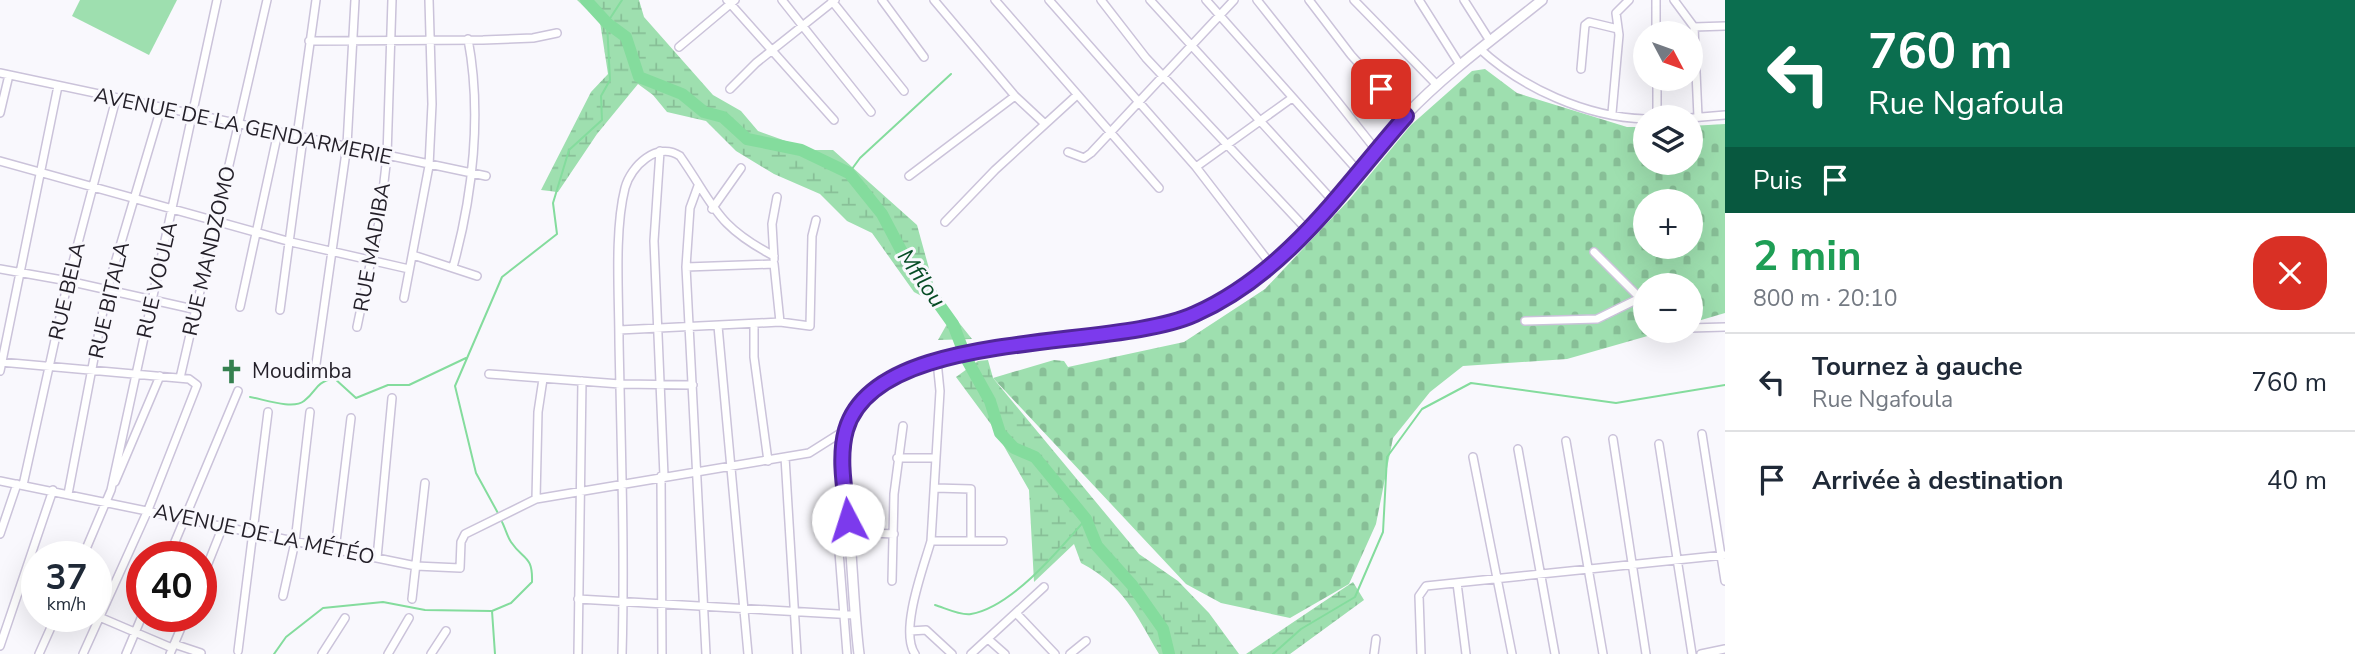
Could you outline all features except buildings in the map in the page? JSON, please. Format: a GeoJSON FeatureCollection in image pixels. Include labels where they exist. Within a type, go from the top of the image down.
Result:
{"type":"FeatureCollection","features":[{"type":"Feature","properties":{"kind":"street","name":"RUE VOULA"},"geometry":{"type":"LineString","coordinates":[[90,541],[111,490],[195,114],[217,0]]}},
{"type":"Feature","properties":{"kind":"street","name":"RUE MANDZOMO"},"geometry":{"type":"LineString","coordinates":[[180,378],[193,309],[240,124],[267,0]]}},
{"type":"Feature","properties":{"kind":"street"},"geometry":{"type":"LineString","coordinates":[[280,310],[291,242],[309,41],[316,0]]}},
{"type":"Feature","properties":{"kind":"street"},"geometry":{"type":"LineString","coordinates":[[316,364],[347,145],[355,0]]}},
{"type":"Feature","properties":{"kind":"street","name":"RUE MADIBA"},"geometry":{"type":"LineString","coordinates":[[357,327],[387,156],[391,98],[392,0]]}},
{"type":"Feature","properties":{"kind":"street"},"geometry":{"type":"LineString","coordinates":[[404,298],[429,166],[429,0]]}},
{"type":"Feature","properties":{"kind":"street"},"geometry":{"type":"LineString","coordinates":[[782,0],[871,112]]}},
{"type":"Feature","properties":{"kind":"street"},"geometry":{"type":"LineString","coordinates":[[882,0],[923,57]]}},
{"type":"Feature","properties":{"kind":"street"},"geometry":{"type":"LineString","coordinates":[[934,0],[1015,96],[1044,123]]}},
{"type":"Feature","properties":{"kind":"street"},"geometry":{"type":"LineString","coordinates":[[995,0],[1159,188]]}},
{"type":"Feature","properties":{"kind":"street"},"geometry":{"type":"LineString","coordinates":[[1049,0],[1196,167],[1272,266]]}},
{"type":"Feature","properties":{"kind":"street"},"geometry":{"type":"LineString","coordinates":[[1101,0],[1128,37],[1308,231]]}},
{"type":"Feature","properties":{"kind":"street"},"geometry":{"type":"LineString","coordinates":[[1150,0],[1334,202]]}},
{"type":"Feature","properties":{"kind":"street"},"geometry":{"type":"LineString","coordinates":[[1206,0],[1359,172]]}},
{"type":"Feature","properties":{"kind":"street"},"geometry":{"type":"LineString","coordinates":[[1068,152],[1084,158],[1164,77],[1234,0]]}},
{"type":"Feature","properties":{"kind":"street"},"geometry":{"type":"LineString","coordinates":[[1257,0],[1376,150]]}},
{"type":"Feature","properties":{"kind":"street"},"geometry":{"type":"LineString","coordinates":[[1309,0],[1351,55],[1406,116]]}},
{"type":"Feature","properties":{"kind":"street"},"geometry":{"type":"LineString","coordinates":[[1354,0],[1437,85]]}},
{"type":"Feature","properties":{"kind":"street"},"geometry":{"type":"LineString","coordinates":[[1419,0],[1460,65]]}},
{"type":"Feature","properties":{"kind":"street"},"geometry":{"type":"LineString","coordinates":[[1464,0],[1490,41]]}},
{"type":"Feature","properties":{"kind":"street"},"geometry":{"type":"LineString","coordinates":[[543,379],[538,411],[536,499],[623,482],[809,453],[846,429],[863,401],[875,390],[907,371],[978,350],[1128,333],[1170,324],[1221,301],[1272,266],[1308,231],[1406,116],[1437,85],[1542,0]]}},
{"type":"Feature","properties":{"kind":"street"},"geometry":{"type":"LineString","coordinates":[[1612,113],[1618,8],[1629,0]]}},
{"type":"Feature","properties":{"kind":"street"},"geometry":{"type":"LineString","coordinates":[[1656,0],[1656,21]]}},
{"type":"Feature","properties":{"kind":"street"},"geometry":{"type":"LineString","coordinates":[[1674,0],[1690,21]]}},
{"type":"Feature","properties":{"kind":"street"},"geometry":{"type":"LineString","coordinates":[[679,47],[731,1],[834,120]]}},
{"type":"Feature","properties":{"kind":"street"},"geometry":{"type":"LineString","coordinates":[[730,89],[833,1],[904,91]]}},
{"type":"Feature","properties":{"kind":"street"},"geometry":{"type":"LineString","coordinates":[[1581,69],[1585,25],[1589,22],[1618,29]]}},
{"type":"Feature","properties":{"kind":"street"},"geometry":{"type":"LineString","coordinates":[[1703,27],[1725,26]]}},
{"type":"Feature","properties":{"kind":"street"},"geometry":{"type":"LineString","coordinates":[[309,41],[533,38],[557,33]]}},
{"type":"Feature","properties":{"kind":"street"},"geometry":{"type":"LineString","coordinates":[[453,267],[465,221],[470,173],[474,71],[468,39]]}},
{"type":"Feature","properties":{"kind":"street"},"geometry":{"type":"LineString","coordinates":[[1480,49],[1506,73],[1526,85],[1612,113],[1633,117]]}},
{"type":"Feature","properties":{"kind":"street","name":"AVENUE DE LA GENDARMERIE"},"geometry":{"type":"LineString","coordinates":[[4,74],[486,176]]}},
{"type":"Feature","properties":{"kind":"street"},"geometry":{"type":"LineString","coordinates":[[0,113],[4,74]]}},
{"type":"Feature","properties":{"kind":"street"},"geometry":{"type":"LineString","coordinates":[[58,86],[1,365],[93,369],[180,378],[195,383],[196,391],[148,510],[112,586]]}},
{"type":"Feature","properties":{"kind":"street"},"geometry":{"type":"LineString","coordinates":[[945,222],[1044,123],[1077,95]]}},
{"type":"Feature","properties":{"kind":"street"},"geometry":{"type":"LineString","coordinates":[[909,176],[1015,96]]}},
{"type":"Feature","properties":{"kind":"street"},"geometry":{"type":"LineString","coordinates":[[1196,167],[1292,98]]}},
{"type":"Feature","properties":{"kind":"street","name":"RUE BELA"},"geometry":{"type":"LineString","coordinates":[[0,534],[20,484],[68,281],[116,99]]}},
{"type":"Feature","properties":{"kind":"street","name":"RUE BITALA"},"geometry":{"type":"LineString","coordinates":[[68,495],[107,290],[161,108]]}},
{"type":"Feature","properties":{"kind":"street"},"geometry":{"type":"LineString","coordinates":[[1703,116],[1725,115]]}},
{"type":"Feature","properties":{"kind":"street"},"geometry":{"type":"LineString","coordinates":[[240,307],[278,132]]}},
{"type":"Feature","properties":{"kind":"street"},"geometry":{"type":"LineString","coordinates":[[660,151],[654,240],[662,385],[662,654]]}},
{"type":"Feature","properties":{"kind":"street"},"geometry":{"type":"LineString","coordinates":[[622,654],[623,482],[619,263],[626,186],[635,166],[660,151],[670,151],[680,156],[712,209],[741,237],[774,260]]}},
{"type":"Feature","properties":{"kind":"street"},"geometry":{"type":"LineString","coordinates":[[0,161],[291,242],[409,269]]}},
{"type":"Feature","properties":{"kind":"street"},"geometry":{"type":"LineString","coordinates":[[712,209],[741,168]]}},
{"type":"Feature","properties":{"kind":"street"},"geometry":{"type":"LineString","coordinates":[[698,186],[690,208],[686,267],[706,654]]}},
{"type":"Feature","properties":{"kind":"street"},"geometry":{"type":"LineString","coordinates":[[777,197],[772,224],[780,322]]}},
{"type":"Feature","properties":{"kind":"street"},"geometry":{"type":"LineString","coordinates":[[619,330],[780,322],[810,326],[812,236],[816,220]]}},
{"type":"Feature","properties":{"kind":"street"},"geometry":{"type":"LineString","coordinates":[[1594,252],[1633,291]]}},
{"type":"Feature","properties":{"kind":"street"},"geometry":{"type":"LineString","coordinates":[[412,255],[477,276]]}},
{"type":"Feature","properties":{"kind":"street"},"geometry":{"type":"LineString","coordinates":[[686,267],[774,260]]}},
{"type":"Feature","properties":{"kind":"street"},"geometry":{"type":"LineString","coordinates":[[0,270],[68,281],[193,309]]}},
{"type":"Feature","properties":{"kind":"street"},"geometry":{"type":"LineString","coordinates":[[1525,321],[1597,319],[1633,304]]}},
{"type":"Feature","properties":{"kind":"street"},"geometry":{"type":"LineString","coordinates":[[754,324],[754,357],[768,461]]}},
{"type":"Feature","properties":{"kind":"street"},"geometry":{"type":"LineString","coordinates":[[718,326],[748,654]]}},
{"type":"Feature","properties":{"kind":"street"},"geometry":{"type":"LineString","coordinates":[[1703,328],[1725,327]]}},
{"type":"Feature","properties":{"kind":"street"},"geometry":{"type":"LineString","coordinates":[[915,654],[911,648],[911,631],[915,596],[931,541],[936,488],[940,391],[937,361]]}},
{"type":"Feature","properties":{"kind":"street"},"geometry":{"type":"LineString","coordinates":[[489,373],[620,384],[693,385]]}},
{"type":"Feature","properties":{"kind":"street"},"geometry":{"type":"LineString","coordinates":[[111,490],[160,376]]}},
{"type":"Feature","properties":{"kind":"street"},"geometry":{"type":"LineString","coordinates":[[578,654],[582,381]]}},
{"type":"Feature","properties":{"kind":"street"},"geometry":{"type":"LineString","coordinates":[[176,541],[238,391]]}},
{"type":"Feature","properties":{"kind":"street"},"geometry":{"type":"LineString","coordinates":[[377,558],[392,398]]}},
{"type":"Feature","properties":{"kind":"street"},"geometry":{"type":"LineString","coordinates":[[238,651],[268,412]]}},
{"type":"Feature","properties":{"kind":"street"},"geometry":{"type":"LineString","coordinates":[[283,596],[295,542],[310,412]]}},
{"type":"Feature","properties":{"kind":"street"},"geometry":{"type":"LineString","coordinates":[[335,550],[351,418]]}},
{"type":"Feature","properties":{"kind":"street"},"geometry":{"type":"LineString","coordinates":[[892,581],[897,458],[903,426]]}},
{"type":"Feature","properties":{"kind":"street"},"geometry":{"type":"LineString","coordinates":[[846,429],[844,472],[859,654]]}},
{"type":"Feature","properties":{"kind":"street"},"geometry":{"type":"LineString","coordinates":[[1702,434],[1725,581]]}},
{"type":"Feature","properties":{"kind":"street"},"geometry":{"type":"LineString","coordinates":[[1613,439],[1646,654]]}},
{"type":"Feature","properties":{"kind":"street"},"geometry":{"type":"LineString","coordinates":[[1566,441],[1603,654]]}},
{"type":"Feature","properties":{"kind":"street"},"geometry":{"type":"LineString","coordinates":[[1659,444],[1692,654]]}},
{"type":"Feature","properties":{"kind":"street"},"geometry":{"type":"LineString","coordinates":[[1518,449],[1555,654]]}},
{"type":"Feature","properties":{"kind":"street"},"geometry":{"type":"LineString","coordinates":[[785,457],[797,654]]}},
{"type":"Feature","properties":{"kind":"street"},"geometry":{"type":"LineString","coordinates":[[1473,457],[1512,654]]}},
{"type":"Feature","properties":{"kind":"street"},"geometry":{"type":"LineString","coordinates":[[897,458],[936,458]]}},
{"type":"Feature","properties":{"kind":"street","name":"AVENUE DE LA MÉTÉO"},"geometry":{"type":"LineString","coordinates":[[0,481],[416,566],[460,568],[461,542],[465,534],[536,499]]}},
{"type":"Feature","properties":{"kind":"street"},"geometry":{"type":"LineString","coordinates":[[412,599],[425,484]]}},
{"type":"Feature","properties":{"kind":"street"},"geometry":{"type":"LineString","coordinates":[[936,488],[971,489],[971,541]]}},
{"type":"Feature","properties":{"kind":"street"},"geometry":{"type":"LineString","coordinates":[[0,646],[53,490]]}},
{"type":"Feature","properties":{"kind":"street"},"geometry":{"type":"LineString","coordinates":[[846,654],[837,539],[838,523],[848,520]]}},
{"type":"Feature","properties":{"kind":"street"},"geometry":{"type":"LineString","coordinates":[[217,541],[223,526]]}},
{"type":"Feature","properties":{"kind":"street"},"geometry":{"type":"LineString","coordinates":[[837,539],[849,535],[894,534]]}},
{"type":"Feature","properties":{"kind":"street"},"geometry":{"type":"LineString","coordinates":[[931,541],[1003,541]]}},
{"type":"Feature","properties":{"kind":"street"},"geometry":{"type":"LineString","coordinates":[[1421,654],[1419,596],[1426,586],[1723,556]]}},
{"type":"Feature","properties":{"kind":"street"},"geometry":{"type":"LineString","coordinates":[[839,573],[852,574]]}},
{"type":"Feature","properties":{"kind":"street"},"geometry":{"type":"LineString","coordinates":[[1457,583],[1466,654]]}},
{"type":"Feature","properties":{"kind":"street"},"geometry":{"type":"LineString","coordinates":[[971,654],[1044,587]]}},
{"type":"Feature","properties":{"kind":"street"},"geometry":{"type":"LineString","coordinates":[[578,599],[855,615]]}},
{"type":"Feature","properties":{"kind":"street"},"geometry":{"type":"LineString","coordinates":[[1016,613],[1055,654]]}},
{"type":"Feature","properties":{"kind":"street"},"geometry":{"type":"LineString","coordinates":[[326,652],[345,618]]}},
{"type":"Feature","properties":{"kind":"street"},"geometry":{"type":"LineString","coordinates":[[388,654],[408,618]]}},
{"type":"Feature","properties":{"kind":"street"},"geometry":{"type":"LineString","coordinates":[[911,631],[926,630],[952,654]]}},
{"type":"Feature","properties":{"kind":"street"},"geometry":{"type":"LineString","coordinates":[[430,654],[446,631]]}},
{"type":"Feature","properties":{"kind":"street"},"geometry":{"type":"LineString","coordinates":[[39,654],[49,632]]}},
{"type":"Feature","properties":{"kind":"street"},"geometry":{"type":"LineString","coordinates":[[83,654],[92,632]]}},
{"type":"Feature","properties":{"kind":"street"},"geometry":{"type":"LineString","coordinates":[[126,654],[136,632]]}},
{"type":"Feature","properties":{"kind":"street"},"geometry":{"type":"LineString","coordinates":[[138,632],[172,649],[201,653]]}},
{"type":"Feature","properties":{"kind":"street"},"geometry":{"type":"LineString","coordinates":[[172,649],[179,632]]}},
{"type":"Feature","properties":{"kind":"street"},"geometry":{"type":"LineString","coordinates":[[988,639],[1005,654]]}},
{"type":"Feature","properties":{"kind":"street"},"geometry":{"type":"LineString","coordinates":[[1374,654],[1376,639]]}},
{"type":"Feature","properties":{"kind":"street"},"geometry":{"type":"LineString","coordinates":[[1070,654],[1086,641]]}},
{"type":"Feature","properties":{"kind":"street"},"geometry":{"type":"LineString","coordinates":[[1701,654],[1725,649]]}},
{"type":"Feature","properties":{"kind":"green space"},"geometry":{"type":"Polygon","coordinates":[[[80,0],[177,0],[149,55],[72,16],[80,0]]]}},
{"type":"Feature","properties":{"kind":"green space"},"geometry":{"type":"Polygon","coordinates":[[[577,0],[639,0],[644,17],[713,95],[741,111],[758,131],[811,150],[833,150],[917,225],[936,294],[972,339],[938,340],[947,324],[929,300],[914,292],[872,233],[847,221],[820,194],[774,174],[736,151],[706,121],[667,112],[653,95],[638,84],[597,134],[558,192],[541,190],[591,92],[608,74],[600,22],[577,0]]]}},
{"type":"Feature","properties":{"kind":"green space"},"geometry":{"type":"Polygon","coordinates":[[[1485,69],[1517,93],[1633,127],[1633,175],[1703,175],[1703,125],[1725,124],[1725,313],[1703,319],[1703,273],[1633,273],[1633,340],[1567,359],[1463,366],[1430,392],[1393,438],[1376,524],[1349,584],[1290,618],[1221,603],[1186,584],[993,378],[1054,360],[1064,361],[1068,367],[1184,342],[1265,289],[1349,200],[1411,125],[1472,71],[1485,69]]]}},
{"type":"Feature","properties":{"kind":"green space"},"geometry":{"type":"Polygon","coordinates":[[[988,360],[993,378],[1139,554],[1178,581],[1209,613],[1239,654],[1159,654],[1127,602],[1108,581],[1081,563],[1074,544],[1034,582],[1029,490],[993,427],[956,377],[978,361],[988,360]]]}},
{"type":"Feature","properties":{"kind":"green space"},"geometry":{"type":"Polygon","coordinates":[[[1353,582],[1364,600],[1290,654],[1246,654],[1353,582]]]}},
{"type":"Feature","properties":{"kind":"waterway","name":"Mfilou"},"geometry":{"type":"LineString","coordinates":[[586,0],[607,23],[626,37],[639,77],[682,94],[704,112],[723,117],[747,139],[801,150],[849,173],[882,214],[903,254],[953,324],[966,358],[990,401],[1000,433],[1014,448],[1035,457],[1086,519],[1097,546],[1132,585],[1163,629],[1169,654]]}},
{"type":"Feature","properties":{"kind":"waterway"},"geometry":{"type":"LineString","coordinates":[[499,515],[476,473],[455,386],[502,277],[557,234],[553,203],[569,150],[602,120],[601,96],[610,80],[607,23],[622,0]]}},
{"type":"Feature","properties":{"kind":"waterway"},"geometry":{"type":"LineString","coordinates":[[849,173],[860,158],[951,74]]}},
{"type":"Feature","properties":{"kind":"waterway"},"geometry":{"type":"LineString","coordinates":[[250,397],[286,404],[299,403],[309,397],[319,385],[334,378],[356,398],[388,385],[409,385],[466,358]]}},
{"type":"Feature","properties":{"kind":"waterway"},"geometry":{"type":"LineString","coordinates":[[1273,654],[1301,629],[1355,597],[1383,532],[1387,457],[1422,409],[1471,383],[1616,403],[1725,385]]}},
{"type":"Feature","properties":{"kind":"waterway"},"geometry":{"type":"LineString","coordinates":[[935,605],[958,613],[971,614],[1003,600],[1034,575],[1086,519]]}},
{"type":"Feature","properties":{"kind":"waterway"},"geometry":{"type":"LineString","coordinates":[[495,654],[492,611],[511,603],[532,582],[529,562],[515,548],[501,520]]}},
{"type":"Feature","properties":{"kind":"waterway"},"geometry":{"type":"LineString","coordinates":[[274,654],[286,637],[323,608],[383,602],[425,610],[491,611]]}},
{"type":"Feature","properties":{"kind":"place","name":"Moudimba"},"geometry":{"type":"Point","coordinates":[232,371]}},
{"type":"Feature","properties":{"kind":"route"},"geometry":{"type":"LineString","coordinates":[[848,520],[844,472],[846,429],[863,401],[875,390],[907,371],[956,355],[978,350],[1128,333],[1170,324],[1221,301],[1251,283],[1308,231],[1406,116],[1381,89]]}}]}
